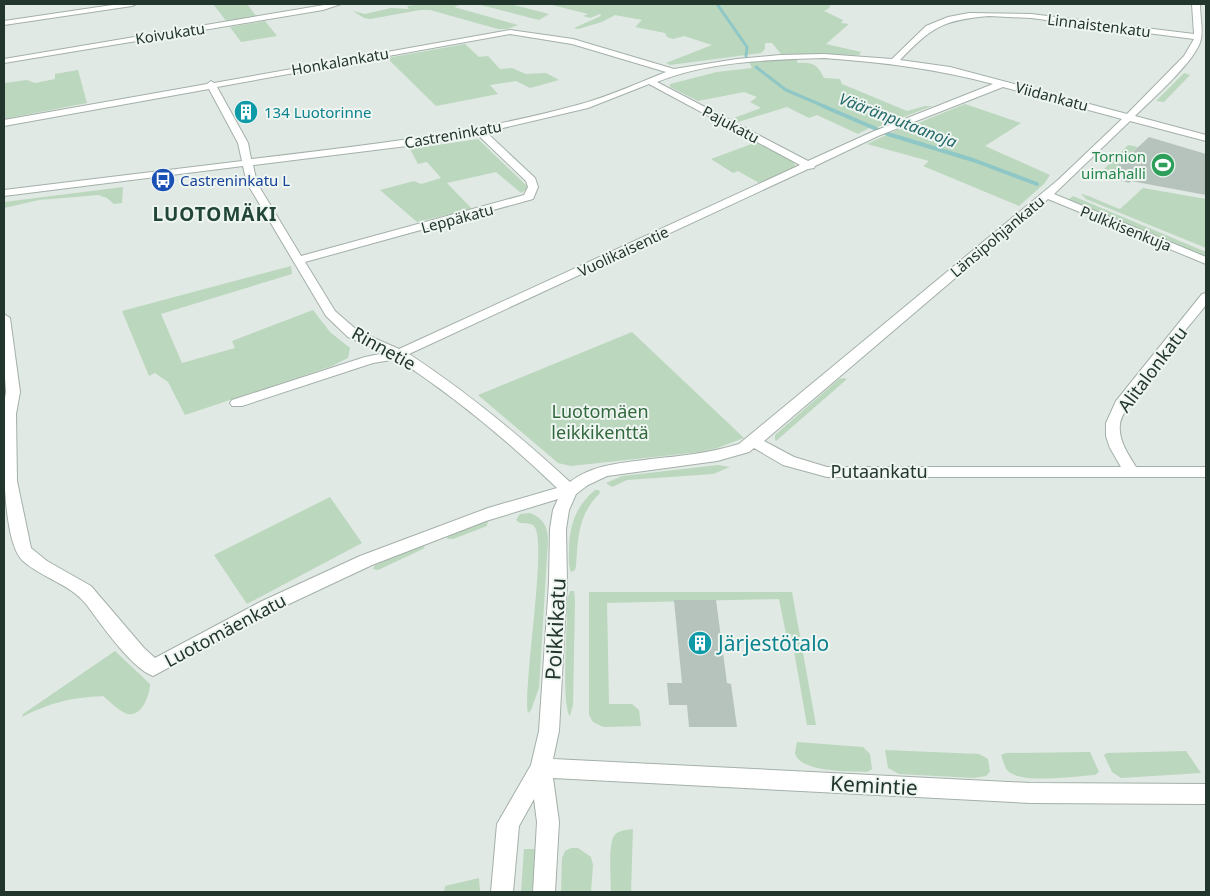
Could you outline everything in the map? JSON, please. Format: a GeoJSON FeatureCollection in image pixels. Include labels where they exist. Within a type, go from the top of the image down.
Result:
{"type":"FeatureCollection","features":[{"type":"Feature","properties":{"kind":"street"},"geometry":{"type":"LineString","coordinates":[[73,4],[78,12]]}},
{"type":"Feature","properties":{"kind":"street"},"geometry":{"type":"LineString","coordinates":[[4,23],[132,4]]}},
{"type":"Feature","properties":{"kind":"street","name":"Koivukatu"},"geometry":{"type":"LineString","coordinates":[[4,61],[337,4]]}},
{"type":"Feature","properties":{"kind":"street"},"geometry":{"type":"LineString","coordinates":[[1196,4],[1198,37]]}},
{"type":"Feature","properties":{"kind":"street","name":"Linnaistenkatu"},"geometry":{"type":"LineString","coordinates":[[895,61],[934,24],[966,16],[986,14],[1050,19],[1198,37]]}},
{"type":"Feature","properties":{"kind":"street","name":"Honkalankatu"},"geometry":{"type":"LineString","coordinates":[[4,123],[212,84],[510,32],[529,33],[563,40],[674,72]]}},
{"type":"Feature","properties":{"kind":"street","name":"Länsipohjankatu"},"geometry":{"type":"LineString","coordinates":[[754,441],[1062,182],[1187,58],[1198,37]]}},
{"type":"Feature","properties":{"kind":"street","name":"Castreninkatu"},"geometry":{"type":"LineString","coordinates":[[4,193],[407,143],[479,131],[569,111],[674,72],[737,61],[780,57],[824,56],[895,61]]}},
{"type":"Feature","properties":{"kind":"street","name":"Viidankatu"},"geometry":{"type":"LineString","coordinates":[[895,61],[950,70],[1004,83],[1206,138]]}},
{"type":"Feature","properties":{"kind":"street","name":"Pajukatu"},"geometry":{"type":"LineString","coordinates":[[651,82],[810,166]]}},
{"type":"Feature","properties":{"kind":"street","name":"Vuolikaisentie"},"geometry":{"type":"LineString","coordinates":[[237,403],[370,360],[399,354],[810,166],[875,134],[1004,83]]}},
{"type":"Feature","properties":{"kind":"street","name":"Rinnetie"},"geometry":{"type":"LineString","coordinates":[[212,84],[243,143],[252,184],[330,313],[353,334],[399,354],[479,410],[521,445],[570,491]]}},
{"type":"Feature","properties":{"kind":"street","name":"Leppäkatu"},"geometry":{"type":"LineString","coordinates":[[298,260],[513,203],[529,197],[533,187],[531,180],[479,131]]}},
{"type":"Feature","properties":{"kind":"street","name":"Pulkkisenkuja"},"geometry":{"type":"LineString","coordinates":[[1046,194],[1206,261]]}},
{"type":"Feature","properties":{"kind":"street","name":"Alitalonkatu"},"geometry":{"type":"LineString","coordinates":[[1132,472],[1117,448],[1113,436],[1114,423],[1120,408],[1126,397],[1206,297]]}},
{"type":"Feature","properties":{"kind":"street","name":"Luotomäenkatu"},"geometry":{"type":"LineString","coordinates":[[4,318],[13,392],[9,414],[6,481],[23,548],[27,555],[41,566],[85,591],[137,654],[153,668],[265,607],[365,560],[432,533],[509,506],[538,497],[570,491]]}},
{"type":"Feature","properties":{"kind":"street"},"geometry":{"type":"LineString","coordinates":[[570,491],[582,481],[604,471],[717,456],[744,448],[754,441]]}},
{"type":"Feature","properties":{"kind":"street","name":"Putaankatu"},"geometry":{"type":"LineString","coordinates":[[754,441],[770,452],[802,468],[827,472],[1206,472]]}},
{"type":"Feature","properties":{"kind":"street","name":"Poikkikatu"},"geometry":{"type":"LineString","coordinates":[[502,892],[508,824],[541,768],[549,731],[558,591],[558,529],[561,510],[570,491]]}},
{"type":"Feature","properties":{"kind":"street","name":"Poikkikatu"},"geometry":{"type":"LineString","coordinates":[[541,768],[548,822],[544,892]]}},
{"type":"Feature","properties":{"kind":"street","name":"Kemintie"},"geometry":{"type":"LineString","coordinates":[[541,768],[1030,793],[1206,794]]}},
{"type":"Feature","properties":{"kind":"green space"},"geometry":{"type":"Polygon","coordinates":[[[213,4],[247,4],[257,17],[227,22],[213,4]]]}},
{"type":"Feature","properties":{"kind":"green space"},"geometry":{"type":"Polygon","coordinates":[[[462,4],[454,7],[518,25],[507,29],[498,29],[430,10],[370,19],[364,18],[353,11],[365,14],[391,8],[409,9],[407,6],[462,4]]]}},
{"type":"Feature","properties":{"kind":"green space"},"geometry":{"type":"Polygon","coordinates":[[[477,4],[510,4],[549,14],[539,20],[477,4]]]}},
{"type":"Feature","properties":{"kind":"green space"},"geometry":{"type":"Polygon","coordinates":[[[548,4],[831,4],[824,11],[843,20],[841,23],[849,24],[826,44],[861,52],[859,55],[781,54],[772,43],[765,43],[765,49],[761,53],[670,65],[666,63],[712,45],[684,36],[673,39],[667,37],[665,33],[635,27],[642,20],[615,15],[602,22],[578,29],[574,28],[601,16],[600,14],[590,18],[583,16],[588,14],[548,4]]]}},
{"type":"Feature","properties":{"kind":"green space"},"geometry":{"type":"Polygon","coordinates":[[[265,21],[277,36],[241,42],[230,27],[265,21]]]}},
{"type":"Feature","properties":{"kind":"green space"},"geometry":{"type":"Polygon","coordinates":[[[465,44],[479,57],[488,56],[500,69],[512,68],[526,74],[546,73],[559,80],[530,88],[516,81],[490,85],[498,94],[436,106],[387,58],[465,44]]]}},
{"type":"Feature","properties":{"kind":"green space"},"geometry":{"type":"Polygon","coordinates":[[[796,59],[798,63],[814,65],[824,78],[840,79],[842,84],[907,111],[932,106],[875,128],[871,127],[858,134],[817,115],[809,118],[787,107],[738,122],[731,119],[761,108],[750,102],[757,97],[744,92],[698,101],[670,87],[670,84],[717,72],[752,68],[749,62],[796,59]]]}},
{"type":"Feature","properties":{"kind":"green space"},"geometry":{"type":"Polygon","coordinates":[[[78,70],[87,103],[4,119],[4,83],[27,80],[35,83],[55,79],[55,74],[78,70]]]}},
{"type":"Feature","properties":{"kind":"green space"},"geometry":{"type":"Polygon","coordinates":[[[1184,73],[1190,75],[1164,102],[1156,101],[1184,73]]]}},
{"type":"Feature","properties":{"kind":"green space"},"geometry":{"type":"Polygon","coordinates":[[[965,104],[1021,123],[985,146],[1050,175],[1044,184],[1019,206],[923,166],[929,161],[867,144],[908,125],[911,126],[965,104]]]}},
{"type":"Feature","properties":{"kind":"green space"},"geometry":{"type":"Polygon","coordinates":[[[478,139],[527,186],[526,190],[521,193],[496,172],[447,183],[472,209],[417,222],[380,190],[414,181],[421,184],[441,178],[427,162],[418,164],[410,149],[478,139]]]}},
{"type":"Feature","properties":{"kind":"green space"},"geometry":{"type":"Polygon","coordinates":[[[757,142],[791,160],[797,168],[761,184],[738,171],[733,173],[711,159],[757,142]]]}},
{"type":"Feature","properties":{"kind":"green space"},"geometry":{"type":"Polygon","coordinates":[[[1128,145],[1138,147],[1107,176],[1100,173],[1128,145]]]}},
{"type":"Feature","properties":{"kind":"green space"},"geometry":{"type":"Polygon","coordinates":[[[123,187],[122,203],[114,204],[107,198],[98,195],[39,200],[4,208],[4,202],[123,187]]]}},
{"type":"Feature","properties":{"kind":"green space"},"geometry":{"type":"Polygon","coordinates":[[[1143,188],[1206,199],[1206,248],[1086,199],[1081,194],[1120,209],[1143,188]]]}},
{"type":"Feature","properties":{"kind":"green space"},"geometry":{"type":"Polygon","coordinates":[[[1073,196],[1206,252],[1206,257],[1068,200],[1073,196]]]}},
{"type":"Feature","properties":{"kind":"green space"},"geometry":{"type":"Polygon","coordinates":[[[291,266],[292,274],[161,314],[182,363],[235,348],[232,341],[313,310],[330,332],[350,348],[348,358],[332,366],[185,415],[168,382],[155,373],[149,376],[122,311],[291,266]]]}},
{"type":"Feature","properties":{"kind":"green space","name":"Luotomäen leikkikenttä"},"geometry":{"type":"Polygon","coordinates":[[[632,332],[744,438],[700,452],[571,466],[558,463],[478,395],[632,332]]]}},
{"type":"Feature","properties":{"kind":"green space"},"geometry":{"type":"Polygon","coordinates":[[[839,379],[847,379],[775,440],[775,435],[839,379]]]}},
{"type":"Feature","properties":{"kind":"green space"},"geometry":{"type":"Polygon","coordinates":[[[718,465],[730,467],[713,474],[627,480],[612,487],[606,483],[622,476],[718,465]]]}},
{"type":"Feature","properties":{"kind":"green space"},"geometry":{"type":"Polygon","coordinates":[[[595,490],[599,490],[600,493],[587,509],[583,518],[580,527],[576,566],[575,570],[571,572],[569,548],[575,516],[583,502],[595,490]]]}},
{"type":"Feature","properties":{"kind":"green space"},"geometry":{"type":"Polygon","coordinates":[[[330,497],[362,543],[247,604],[214,555],[330,497]]]}},
{"type":"Feature","properties":{"kind":"green space"},"geometry":{"type":"Polygon","coordinates":[[[530,513],[544,524],[548,540],[539,688],[531,710],[528,713],[527,697],[537,584],[538,537],[534,526],[520,523],[516,520],[520,514],[530,513]]]}},
{"type":"Feature","properties":{"kind":"green space"},"geometry":{"type":"Polygon","coordinates":[[[488,520],[487,526],[453,539],[447,539],[448,534],[488,520]]]}},
{"type":"Feature","properties":{"kind":"green space"},"geometry":{"type":"Polygon","coordinates":[[[421,544],[425,547],[423,549],[378,570],[373,569],[375,565],[421,544]]]}},
{"type":"Feature","properties":{"kind":"green space"},"geometry":{"type":"Polygon","coordinates":[[[570,591],[574,591],[575,600],[573,705],[570,716],[567,708],[565,679],[567,600],[570,591]]]}},
{"type":"Feature","properties":{"kind":"green space"},"geometry":{"type":"Polygon","coordinates":[[[589,592],[792,592],[816,725],[807,725],[791,634],[786,634],[779,599],[607,603],[609,704],[632,704],[639,710],[641,726],[603,727],[593,722],[589,715],[589,592]]]}},
{"type":"Feature","properties":{"kind":"green space"},"geometry":{"type":"Polygon","coordinates":[[[115,651],[150,684],[144,705],[136,713],[122,712],[103,696],[61,702],[22,717],[23,714],[115,651]]]}},
{"type":"Feature","properties":{"kind":"green space"},"geometry":{"type":"Polygon","coordinates":[[[797,742],[863,747],[870,754],[872,769],[867,772],[815,768],[799,760],[795,753],[797,742]]]}},
{"type":"Feature","properties":{"kind":"green space"},"geometry":{"type":"Polygon","coordinates":[[[885,750],[979,754],[988,759],[990,772],[986,776],[974,778],[899,774],[888,768],[885,750]]]}},
{"type":"Feature","properties":{"kind":"green space"},"geometry":{"type":"Polygon","coordinates":[[[1186,751],[1201,773],[1121,778],[1112,772],[1104,755],[1107,753],[1186,751]]]}},
{"type":"Feature","properties":{"kind":"green space"},"geometry":{"type":"Polygon","coordinates":[[[1090,752],[1099,772],[1095,775],[1049,778],[1014,775],[1005,767],[1001,755],[1006,753],[1090,752]]]}},
{"type":"Feature","properties":{"kind":"green space"},"geometry":{"type":"Polygon","coordinates":[[[633,829],[631,892],[611,892],[610,855],[612,840],[618,833],[633,829]]]}},
{"type":"Feature","properties":{"kind":"green space"},"geometry":{"type":"Polygon","coordinates":[[[571,848],[578,848],[591,857],[593,865],[591,892],[561,892],[562,858],[565,851],[571,848]]]}},
{"type":"Feature","properties":{"kind":"green space"},"geometry":{"type":"Polygon","coordinates":[[[524,849],[536,849],[532,892],[521,892],[524,849]]]}},
{"type":"Feature","properties":{"kind":"green space"},"geometry":{"type":"Polygon","coordinates":[[[479,878],[480,892],[444,892],[445,886],[479,878]]]}},
{"type":"Feature","properties":{"kind":"building","name":"Tornion uimahalli"},"geometry":{"type":"Polygon","coordinates":[[[1149,137],[1206,154],[1206,195],[1131,181],[1129,183],[1107,176],[1149,137]]]}},
{"type":"Feature","properties":{"kind":"building","name":"Järjestötalo"},"geometry":{"type":"Polygon","coordinates":[[[674,600],[716,600],[727,683],[731,684],[737,727],[689,727],[687,705],[669,705],[667,683],[682,683],[674,600]]]}},
{"type":"Feature","properties":{"kind":"waterway","name":"Vääränputaanoja"},"geometry":{"type":"LineString","coordinates":[[717,4],[747,47],[746,56]]}},
{"type":"Feature","properties":{"kind":"waterway","name":"Vääränputaanoja"},"geometry":{"type":"LineString","coordinates":[[756,67],[786,90],[826,107]]}},
{"type":"Feature","properties":{"kind":"waterway","name":"Vääränputaanoja"},"geometry":{"type":"LineString","coordinates":[[823,106],[888,134],[973,160],[1037,184]]}},
{"type":"Feature","properties":{"kind":"place","name":"134 Luotorinne"},"geometry":{"type":"Point","coordinates":[246,112]}},
{"type":"Feature","properties":{"kind":"place","name":"Tornion uimahalli"},"geometry":{"type":"Point","coordinates":[1163,165]}},
{"type":"Feature","properties":{"kind":"place","name":"Castreninkatu L"},"geometry":{"type":"Point","coordinates":[163,180]}},
{"type":"Feature","properties":{"kind":"place","name":"Järjestötalo"},"geometry":{"type":"Point","coordinates":[700,643]}},
{"type":"Feature","properties":{"kind":"district","name":"LUOTOMÄKI"},"geometry":{"type":"Point","coordinates":[215,214]}}]}
